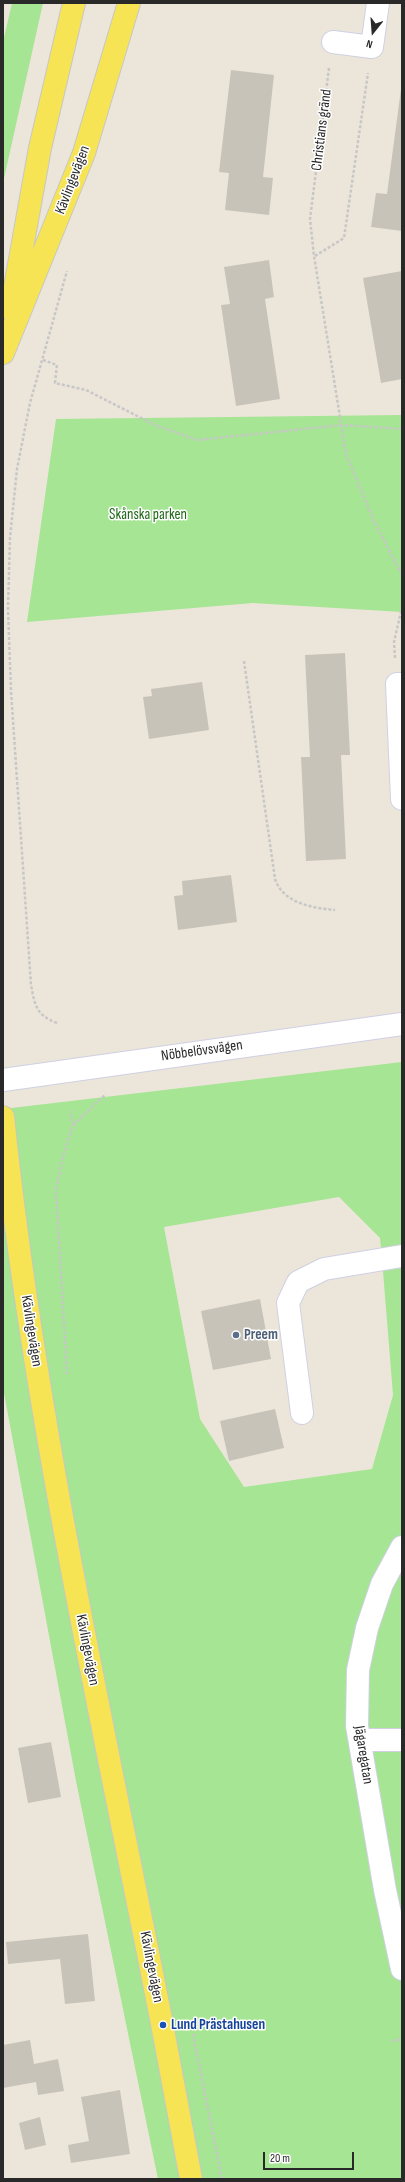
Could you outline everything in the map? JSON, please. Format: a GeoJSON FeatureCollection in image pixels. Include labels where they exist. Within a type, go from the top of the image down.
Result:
{"type":"FeatureCollection","features":[{"type":"Feature","properties":{"kind":"main road","name":"Kävlingevägen"},"geometry":{"type":"LineString","coordinates":[[3,354],[40,148],[74,3]]}},
{"type":"Feature","properties":{"kind":"main road","name":"Kävlingevägen"},"geometry":{"type":"LineString","coordinates":[[3,354],[84,153],[129,3]]}},
{"type":"Feature","properties":{"kind":"main road","name":"Kävlingevägen"},"geometry":{"type":"LineString","coordinates":[[3,1117],[13,1213],[54,1472],[82,1630],[163,2025],[191,2179]]}},
{"type":"Feature","properties":{"kind":"street"},"geometry":{"type":"LineString","coordinates":[[333,42],[372,47],[378,3]]}},
{"type":"Feature","properties":{"kind":"street"},"geometry":{"type":"LineString","coordinates":[[400,684],[402,799]]}},
{"type":"Feature","properties":{"kind":"street","name":"Nöbbelövsvägen"},"geometry":{"type":"LineString","coordinates":[[3,1080],[64,1070],[402,1024]]}},
{"type":"Feature","properties":{"kind":"street"},"geometry":{"type":"LineString","coordinates":[[302,1412],[288,1303],[298,1282],[324,1269],[402,1256]]}},
{"type":"Feature","properties":{"kind":"street","name":"Jägaregatan"},"geometry":{"type":"LineString","coordinates":[[402,1548],[382,1584],[366,1628],[358,1670],[357,1726],[385,1890],[402,1968]]}},
{"type":"Feature","properties":{"kind":"street"},"geometry":{"type":"LineString","coordinates":[[360,1740],[402,1740]]}},
{"type":"Feature","properties":{"kind":"path","name":"Christians gränd"},"geometry":{"type":"LineString","coordinates":[[333,42],[310,219],[314,256],[349,461],[373,519],[402,575]]}},
{"type":"Feature","properties":{"kind":"path"},"geometry":{"type":"LineString","coordinates":[[314,256],[344,238],[372,47]]}},
{"type":"Feature","properties":{"kind":"path"},"geometry":{"type":"LineString","coordinates":[[57,1023],[44,1018],[34,1005],[31,985],[11,691],[8,609],[10,538],[17,469],[30,404],[69,266]]}},
{"type":"Feature","properties":{"kind":"path"},"geometry":{"type":"LineString","coordinates":[[43,360],[57,365],[55,382],[86,390],[155,425],[197,440],[342,425],[402,429]]}},
{"type":"Feature","properties":{"kind":"path"},"geometry":{"type":"LineString","coordinates":[[400,684],[394,642],[402,607]]}},
{"type":"Feature","properties":{"kind":"path"},"geometry":{"type":"LineString","coordinates":[[244,661],[274,871],[278,888],[289,897],[304,904],[318,908],[335,910]]}},
{"type":"Feature","properties":{"kind":"path"},"geometry":{"type":"LineString","coordinates":[[67,1377],[56,1190],[62,1160],[73,1125],[70,1111]]}},
{"type":"Feature","properties":{"kind":"path"},"geometry":{"type":"LineString","coordinates":[[192,2030],[222,2179]]}},
{"type":"Feature","properties":{"kind":"path"},"geometry":{"type":"LineString","coordinates":[[392,2041],[402,2039]]}},
{"type":"Feature","properties":{"kind":"green space"},"geometry":{"type":"Polygon","coordinates":[[[12,3],[43,3],[3,183],[3,42],[12,3]]]}},
{"type":"Feature","properties":{"kind":"green space","name":"Skånska parken"},"geometry":{"type":"Polygon","coordinates":[[[402,415],[402,612],[253,603],[27,622],[56,419],[402,415]]]}},
{"type":"Feature","properties":{"kind":"green space"},"geometry":{"type":"Polygon","coordinates":[[[402,1062],[402,2179],[158,2179],[76,1781],[4,1393],[3,1109],[402,1062]],[[339,1197],[164,1227],[200,1419],[244,1487],[372,1469],[393,1395],[380,1238],[339,1197]]]}},
{"type":"Feature","properties":{"kind":"building"},"geometry":{"type":"Polygon","coordinates":[[[231,70],[274,75],[263,177],[273,178],[269,215],[225,210],[229,173],[219,172],[231,70]]]}},
{"type":"Feature","properties":{"kind":"building"},"geometry":{"type":"Polygon","coordinates":[[[401,89],[402,231],[371,227],[376,193],[387,194],[401,89]]]}},
{"type":"Feature","properties":{"kind":"building"},"geometry":{"type":"Polygon","coordinates":[[[269,260],[274,297],[265,299],[280,399],[236,406],[221,305],[230,304],[224,267],[269,260]]]}},
{"type":"Feature","properties":{"kind":"building"},"geometry":{"type":"Polygon","coordinates":[[[402,271],[402,379],[381,383],[363,278],[402,271]]]}},
{"type":"Feature","properties":{"kind":"building"},"geometry":{"type":"Polygon","coordinates":[[[345,653],[350,755],[341,755],[346,859],[306,861],[301,757],[310,757],[305,655],[345,653]]]}},
{"type":"Feature","properties":{"kind":"building"},"geometry":{"type":"Polygon","coordinates":[[[202,682],[209,730],[149,739],[143,697],[152,696],[151,689],[202,682]]]}},
{"type":"Feature","properties":{"kind":"building"},"geometry":{"type":"Polygon","coordinates":[[[231,875],[237,922],[178,930],[174,896],[183,895],[182,881],[231,875]]]}},
{"type":"Feature","properties":{"kind":"building","name":"Preem"},"geometry":{"type":"Polygon","coordinates":[[[260,1299],[271,1359],[213,1370],[201,1311],[260,1299]]]}},
{"type":"Feature","properties":{"kind":"building"},"geometry":{"type":"Polygon","coordinates":[[[275,1409],[284,1448],[229,1461],[220,1421],[275,1409]]]}},
{"type":"Feature","properties":{"kind":"building"},"geometry":{"type":"Polygon","coordinates":[[[51,1742],[61,1797],[28,1803],[18,1748],[51,1742]]]}},
{"type":"Feature","properties":{"kind":"building"},"geometry":{"type":"Polygon","coordinates":[[[88,1934],[95,2001],[65,2004],[60,1959],[8,1964],[6,1942],[88,1934]]]}},
{"type":"Feature","properties":{"kind":"building"},"geometry":{"type":"Polygon","coordinates":[[[30,2040],[34,2064],[58,2059],[64,2091],[38,2095],[36,2082],[3,2088],[3,2045],[30,2040]]]}},
{"type":"Feature","properties":{"kind":"building"},"geometry":{"type":"Polygon","coordinates":[[[120,2090],[130,2154],[71,2163],[68,2145],[89,2141],[81,2097],[120,2090]]]}},
{"type":"Feature","properties":{"kind":"building"},"geometry":{"type":"Polygon","coordinates":[[[40,2117],[46,2145],[25,2150],[19,2123],[40,2117]]]}},
{"type":"Feature","properties":{"kind":"place","name":"Preem"},"geometry":{"type":"Point","coordinates":[236,1335]}},
{"type":"Feature","properties":{"kind":"place","name":"Lund Prästahusen"},"geometry":{"type":"Point","coordinates":[163,2025]}}]}
